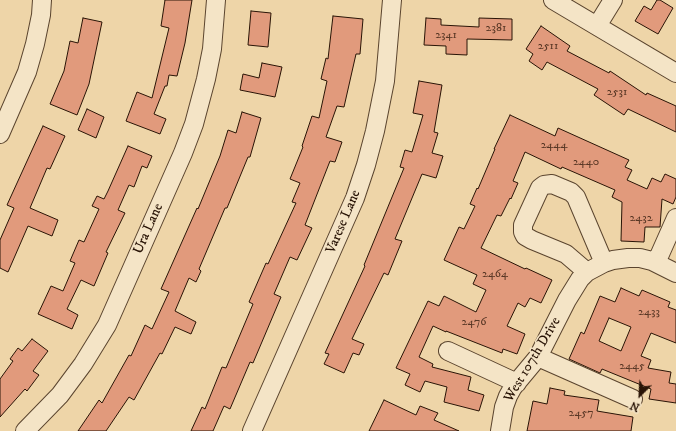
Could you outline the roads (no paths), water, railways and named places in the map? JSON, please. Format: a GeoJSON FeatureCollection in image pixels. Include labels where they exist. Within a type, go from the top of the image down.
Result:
{"type":"FeatureCollection","features":[{"type":"Feature","properties":{"kind":"street"},"geometry":{"type":"LineString","coordinates":[[0,134],[26,72],[35,44],[41,16],[42,0]]}},
{"type":"Feature","properties":{"kind":"street","name":"Ura Lane"},"geometry":{"type":"LineString","coordinates":[[25,431],[60,395],[83,364],[107,325],[183,153],[194,124],[212,49],[216,0]]}},
{"type":"Feature","properties":{"kind":"street","name":"Varese Lane"},"geometry":{"type":"LineString","coordinates":[[252,431],[352,204],[366,165],[375,131],[385,81],[392,0]]}},
{"type":"Feature","properties":{"kind":"street"},"geometry":{"type":"LineString","coordinates":[[553,0],[676,73]]}},
{"type":"Feature","properties":{"kind":"street"},"geometry":{"type":"LineString","coordinates":[[597,26],[613,0]]}},
{"type":"Feature","properties":{"kind":"street"},"geometry":{"type":"LineString","coordinates":[[587,272],[566,254],[532,240],[525,236],[523,232],[523,225],[540,188],[544,185],[552,184],[572,192],[576,197],[604,263]]}},
{"type":"Feature","properties":{"kind":"street"},"geometry":{"type":"LineString","coordinates":[[656,263],[676,218]]}},
{"type":"Feature","properties":{"kind":"street","name":"West 107th Drive"},"geometry":{"type":"LineString","coordinates":[[500,431],[504,407],[508,396],[538,357],[567,300],[587,272],[613,260],[640,258],[656,263],[676,273]]}},
{"type":"Feature","properties":{"kind":"street"},"geometry":{"type":"LineString","coordinates":[[448,351],[517,383]]}},
{"type":"Feature","properties":{"kind":"street"},"geometry":{"type":"LineString","coordinates":[[538,357],[633,399]]}}]}
